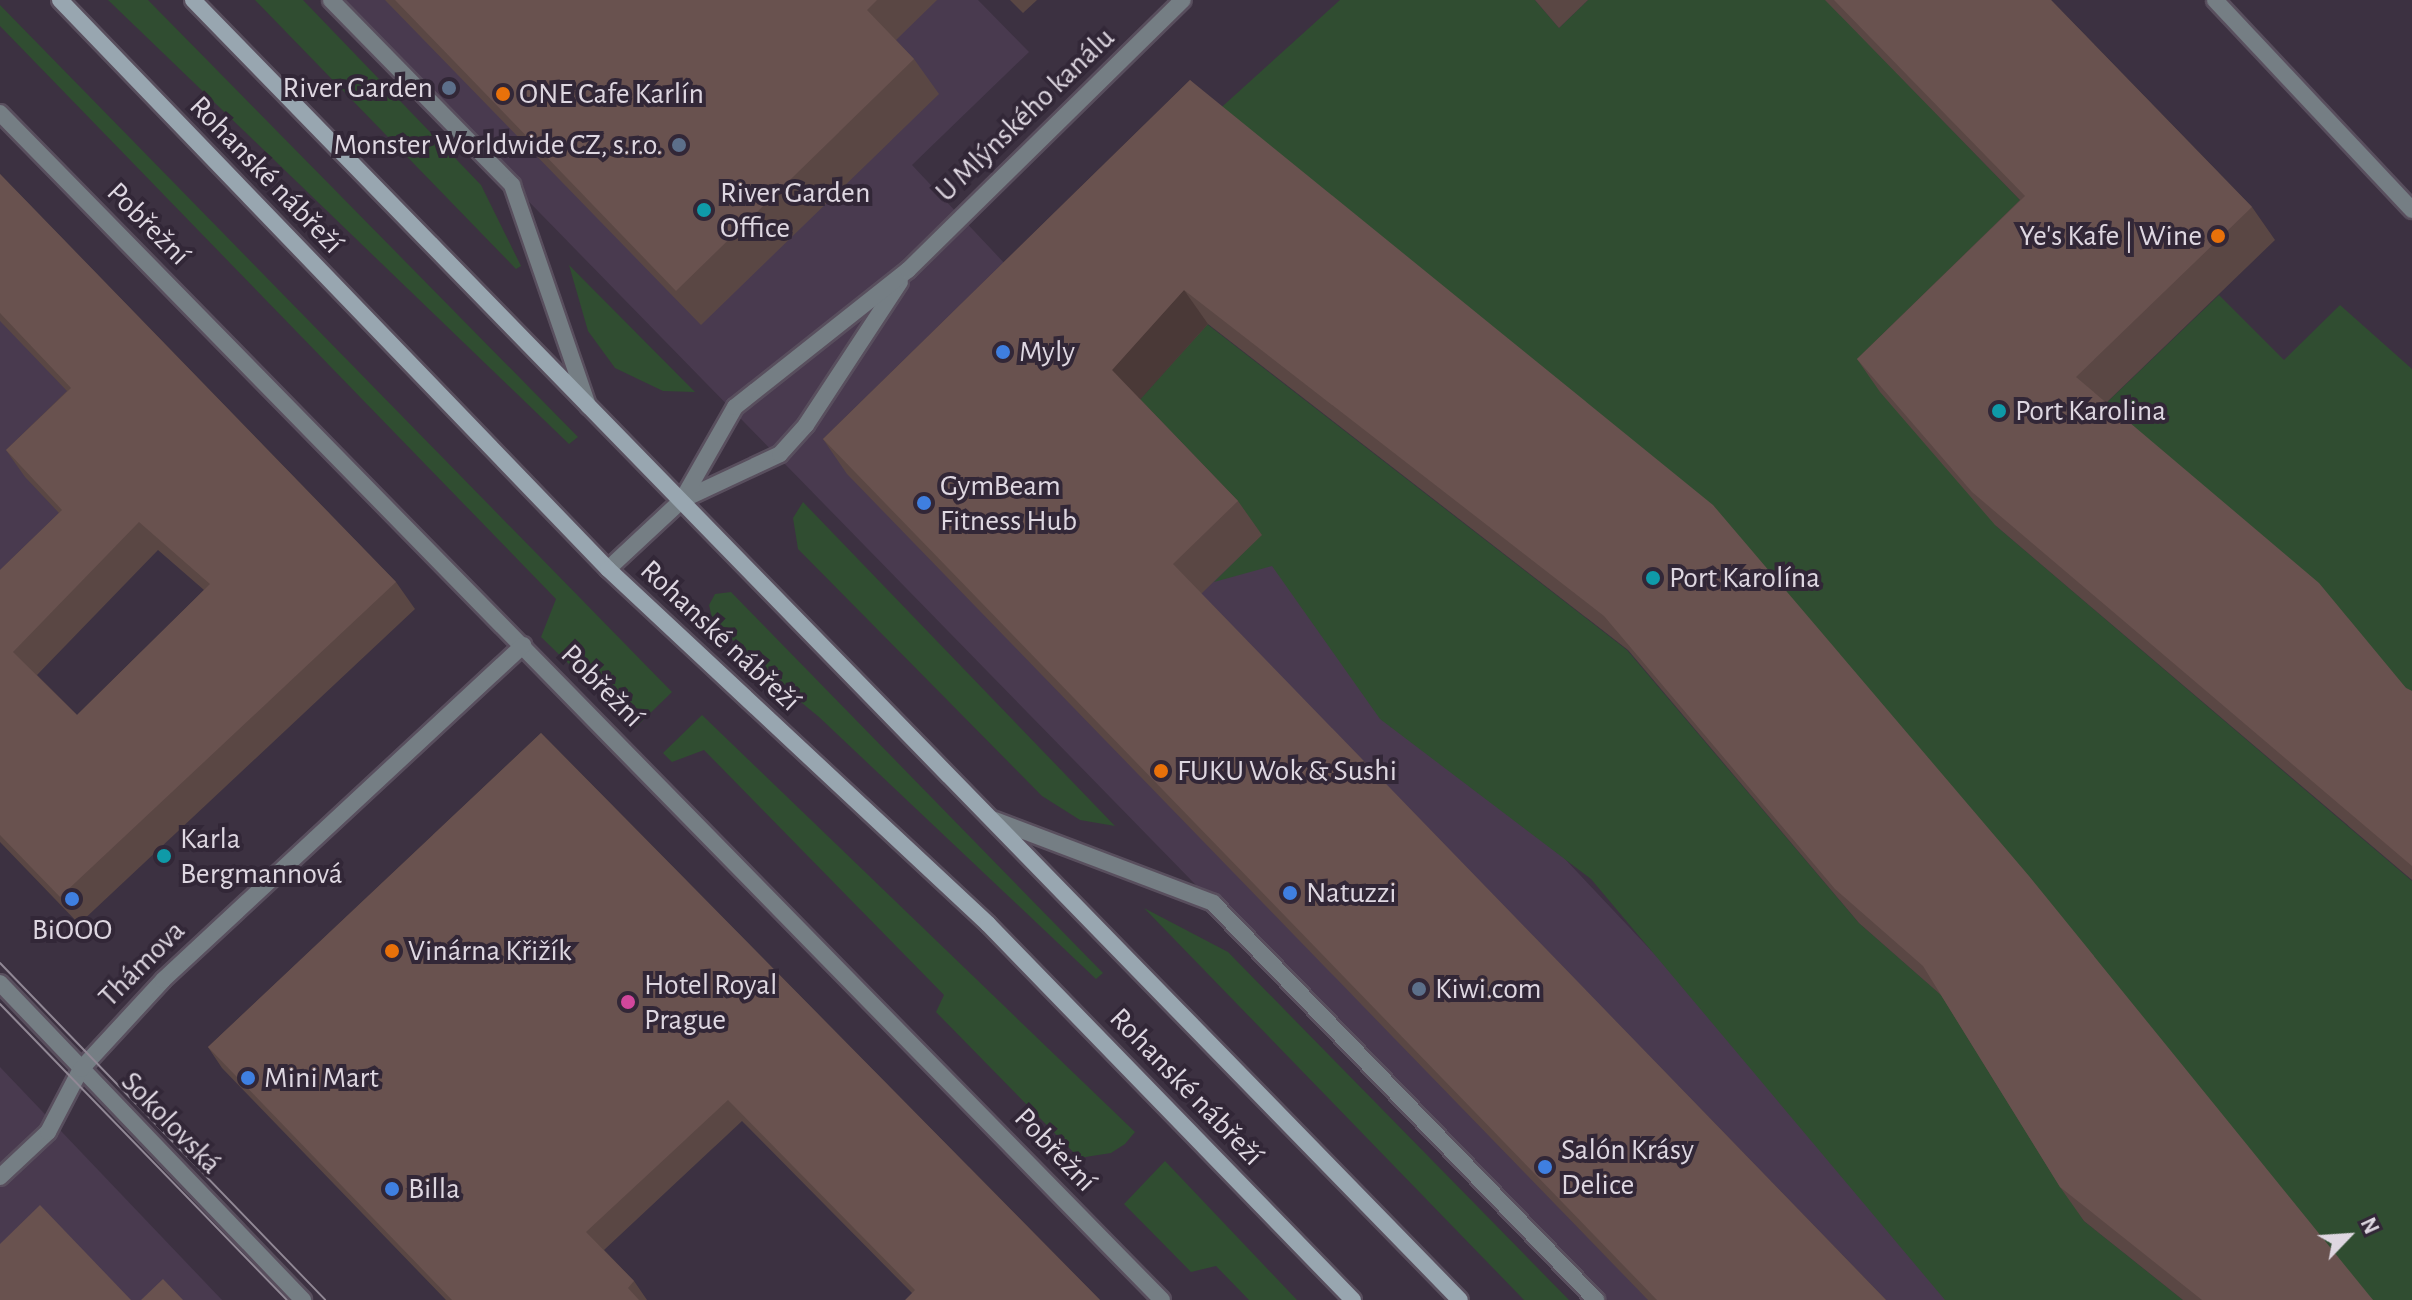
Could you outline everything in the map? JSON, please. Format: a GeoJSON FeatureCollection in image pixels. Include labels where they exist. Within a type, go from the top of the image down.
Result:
{"type":"FeatureCollection","features":[{"type":"Feature","properties":{"kind":"main road","name":"Rohanské nábřeží"},"geometry":{"type":"LineString","coordinates":[[60,0],[608,569],[988,924],[1353,1300]]}},
{"type":"Feature","properties":{"kind":"main road","name":"Rohanské nábřeží"},"geometry":{"type":"LineString","coordinates":[[193,0],[1460,1300]]}},
{"type":"Feature","properties":{"kind":"street","name":"Rohanské nábřeží"},"geometry":{"type":"LineString","coordinates":[[331,0],[512,185],[588,406]]}},
{"type":"Feature","properties":{"kind":"street","name":"U Mlýnského kanálu"},"geometry":{"type":"LineString","coordinates":[[608,569],[682,500],[735,407],[908,270],[1183,0]]}},
{"type":"Feature","properties":{"kind":"street"},"geometry":{"type":"LineString","coordinates":[[2215,0],[2412,210]]}},
{"type":"Feature","properties":{"kind":"street","name":"Pobřežní"},"geometry":{"type":"LineString","coordinates":[[0,113],[1162,1300]]}},
{"type":"Feature","properties":{"kind":"street","name":"U Mlýnského kanálu"},"geometry":{"type":"LineString","coordinates":[[682,500],[780,454],[806,425],[908,270]]}},
{"type":"Feature","properties":{"kind":"street","name":"Thámova"},"geometry":{"type":"LineString","coordinates":[[0,1177],[48,1132],[81,1069],[163,980],[523,645]]}},
{"type":"Feature","properties":{"kind":"street"},"geometry":{"type":"LineString","coordinates":[[995,820],[1213,903],[1596,1300]]}},
{"type":"Feature","properties":{"kind":"street","name":"Sokolovská"},"geometry":{"type":"LineString","coordinates":[[0,983],[303,1300]]}},
{"type":"Feature","properties":{"kind":"shaded area"},"geometry":{"type":"Polygon","coordinates":[[[332,0],[978,0],[1029,52],[912,165],[1980,1300],[1601,1300],[332,0]]]}},
{"type":"Feature","properties":{"kind":"shaded area"},"geometry":{"type":"Polygon","coordinates":[[[0,181],[216,404],[0,616],[0,181]]]}},
{"type":"Feature","properties":{"kind":"shaded area"},"geometry":{"type":"Polygon","coordinates":[[[0,1067],[222,1300],[0,1300],[0,1067]]]}},
{"type":"Feature","properties":{"kind":"green space"},"geometry":{"type":"Polygon","coordinates":[[[108,0],[148,0],[578,437],[569,444],[108,0]]]}},
{"type":"Feature","properties":{"kind":"green space"},"geometry":{"type":"Polygon","coordinates":[[[255,0],[303,0],[481,185],[521,266],[516,269],[255,0]]]}},
{"type":"Feature","properties":{"kind":"green space"},"geometry":{"type":"Polygon","coordinates":[[[1340,0],[1535,0],[1559,28],[1588,0],[1826,0],[2048,229],[1995,525],[2412,881],[2412,1300],[2369,1300],[1214,114],[1340,0]]]}},
{"type":"Feature","properties":{"kind":"green space"},"geometry":{"type":"Polygon","coordinates":[[[0,5],[672,692],[635,728],[541,637],[556,599],[0,26],[0,5]]]}},
{"type":"Feature","properties":{"kind":"green space"},"geometry":{"type":"Polygon","coordinates":[[[569,265],[695,392],[663,391],[615,368],[588,331],[569,265]]]}},
{"type":"Feature","properties":{"kind":"green space"},"geometry":{"type":"Polygon","coordinates":[[[2219,295],[2284,360],[2340,305],[2412,369],[2412,700],[2099,410],[2219,295]]]}},
{"type":"Feature","properties":{"kind":"green space"},"geometry":{"type":"Polygon","coordinates":[[[1207,324],[1627,650],[1859,923],[1947,1000],[2084,1221],[2183,1300],[1945,1300],[1591,879],[1380,719],[1272,566],[1214,582],[1261,535],[1136,404],[1207,324]]]}},
{"type":"Feature","properties":{"kind":"green space"},"geometry":{"type":"Polygon","coordinates":[[[803,502],[1115,826],[1080,820],[1042,796],[798,549],[793,518],[803,502]]]}},
{"type":"Feature","properties":{"kind":"green space"},"geometry":{"type":"Polygon","coordinates":[[[731,592],[1103,973],[1096,979],[819,717],[758,667],[712,618],[709,605],[715,594],[731,592]]]}},
{"type":"Feature","properties":{"kind":"green space"},"geometry":{"type":"Polygon","coordinates":[[[702,715],[1135,1132],[1125,1144],[1111,1153],[1079,1158],[936,1012],[944,995],[704,750],[672,762],[663,753],[702,715]]]}},
{"type":"Feature","properties":{"kind":"green space"},"geometry":{"type":"Polygon","coordinates":[[[1144,908],[1228,952],[1569,1300],[1524,1300],[1144,908]]]}},
{"type":"Feature","properties":{"kind":"green space"},"geometry":{"type":"Polygon","coordinates":[[[1165,1161],[1297,1300],[1249,1300],[1216,1266],[1191,1272],[1124,1204],[1165,1161]]]}},
{"type":"Feature","properties":{"kind":"building","name":"River Garden Office"},"geometry":{"type":"Polygon","coordinates":[[[395,0],[877,0],[867,10],[914,59],[676,291],[395,0]]]}},
{"type":"Feature","properties":{"kind":"building","name":"Port Karolina"},"geometry":{"type":"Polygon","coordinates":[[[1834,0],[2051,0],[2252,207],[2076,377],[2319,583],[2406,688],[2412,691],[2412,866],[1972,492],[1857,359],[2025,196],[1834,0]]]}},
{"type":"Feature","properties":{"kind":"building"},"geometry":{"type":"Polygon","coordinates":[[[1190,80],[1713,505],[2029,876],[2373,1300],[2202,1300],[2060,1187],[1923,966],[1835,889],[1604,616],[1184,290],[1112,370],[1238,501],[1173,564],[1886,1300],[1657,1300],[823,439],[1190,80]]]}},
{"type":"Feature","properties":{"kind":"building"},"geometry":{"type":"Polygon","coordinates":[[[0,174],[396,582],[60,897],[0,835],[0,570],[62,510],[6,450],[71,388],[0,313],[0,174]],[[139,522],[13,652],[77,715],[210,584],[139,522]]]}},
{"type":"Feature","properties":{"kind":"building"},"geometry":{"type":"Polygon","coordinates":[[[541,733],[1100,1300],[905,1300],[915,1290],[728,1100],[586,1232],[634,1281],[628,1288],[639,1300],[452,1300],[208,1047],[541,733]]]}},
{"type":"Feature","properties":{"kind":"building"},"geometry":{"type":"Polygon","coordinates":[[[40,1205],[131,1300],[0,1300],[0,1244],[40,1205]]]}},
{"type":"Feature","properties":{"kind":"building"},"geometry":{"type":"Polygon","coordinates":[[[163,1279],[183,1300],[141,1300],[163,1279]]]}},
{"type":"Feature","properties":{"kind":"tram line"},"geometry":{"type":"LineString","coordinates":[[0,963],[325,1300]]}},
{"type":"Feature","properties":{"kind":"tram line"},"geometry":{"type":"LineString","coordinates":[[0,1004],[287,1300]]}},
{"type":"Feature","properties":{"kind":"place","name":"River Garden"},"geometry":{"type":"Point","coordinates":[449,88]}},
{"type":"Feature","properties":{"kind":"place","name":"ONE Cafe Karlín"},"geometry":{"type":"Point","coordinates":[503,94]}},
{"type":"Feature","properties":{"kind":"place","name":"Monster Worldwide CZ, s.r.o."},"geometry":{"type":"Point","coordinates":[679,145]}},
{"type":"Feature","properties":{"kind":"place","name":"River Garden Office"},"geometry":{"type":"Point","coordinates":[704,210]}},
{"type":"Feature","properties":{"kind":"place","name":"Ye's Kafe | Wine"},"geometry":{"type":"Point","coordinates":[2218,236]}},
{"type":"Feature","properties":{"kind":"place","name":"Myly"},"geometry":{"type":"Point","coordinates":[1003,352]}},
{"type":"Feature","properties":{"kind":"place","name":"Port Karolina"},"geometry":{"type":"Point","coordinates":[1999,411]}},
{"type":"Feature","properties":{"kind":"place","name":"GymBeam Fitness Hub"},"geometry":{"type":"Point","coordinates":[924,503]}},
{"type":"Feature","properties":{"kind":"place","name":"Port Karolína"},"geometry":{"type":"Point","coordinates":[1653,578]}},
{"type":"Feature","properties":{"kind":"place","name":"FUKU Wok & Sushi"},"geometry":{"type":"Point","coordinates":[1161,771]}},
{"type":"Feature","properties":{"kind":"place","name":"Karla Bergmannová"},"geometry":{"type":"Point","coordinates":[164,856]}},
{"type":"Feature","properties":{"kind":"place","name":"Natuzzi"},"geometry":{"type":"Point","coordinates":[1290,893]}},
{"type":"Feature","properties":{"kind":"place","name":"BiOOO"},"geometry":{"type":"Point","coordinates":[72,899]}},
{"type":"Feature","properties":{"kind":"place","name":"Vinárna Křižík"},"geometry":{"type":"Point","coordinates":[392,951]}},
{"type":"Feature","properties":{"kind":"place","name":"Kiwi.com"},"geometry":{"type":"Point","coordinates":[1419,989]}},
{"type":"Feature","properties":{"kind":"place","name":"Hotel Royal Prague"},"geometry":{"type":"Point","coordinates":[628,1002]}},
{"type":"Feature","properties":{"kind":"place","name":"Mini Mart"},"geometry":{"type":"Point","coordinates":[248,1078]}},
{"type":"Feature","properties":{"kind":"place","name":"Salón Krásy Delice"},"geometry":{"type":"Point","coordinates":[1545,1167]}},
{"type":"Feature","properties":{"kind":"place","name":"Billa"},"geometry":{"type":"Point","coordinates":[392,1189]}}]}
